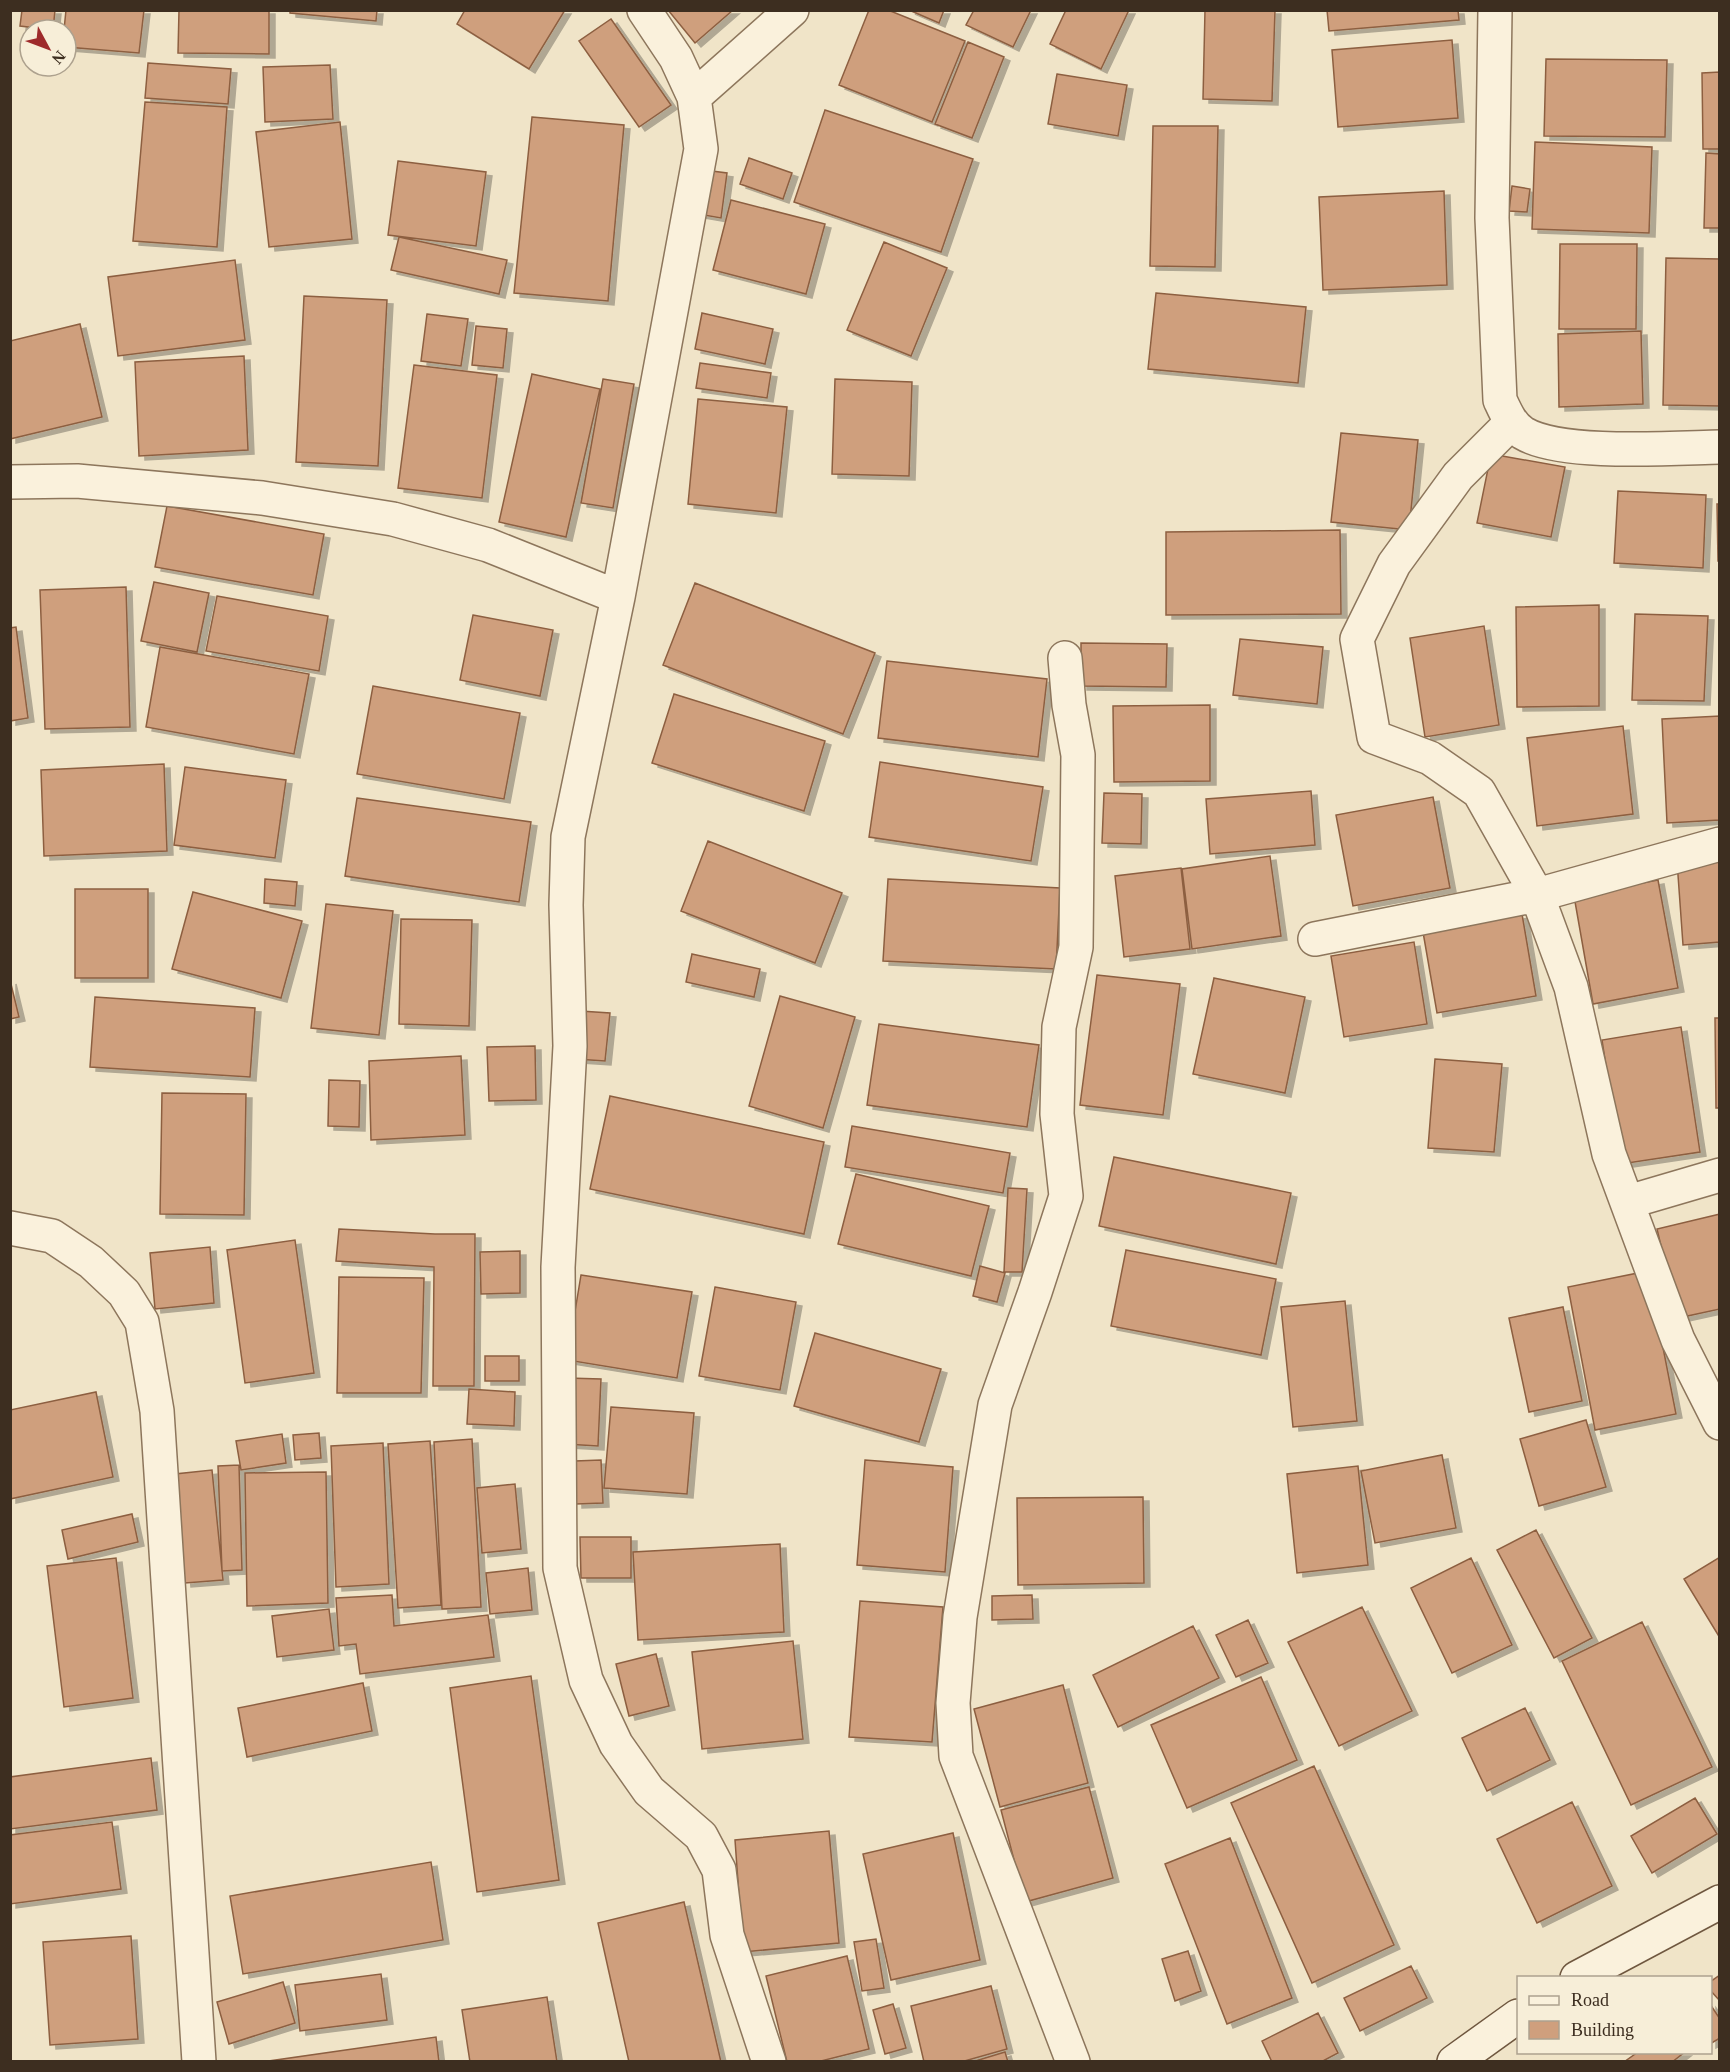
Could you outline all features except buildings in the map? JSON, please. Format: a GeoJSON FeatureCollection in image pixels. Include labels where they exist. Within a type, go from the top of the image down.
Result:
{"type":"FeatureCollection","features":[{"type":"Feature","properties":{"kind":"street"},"geometry":{"type":"LineString","coordinates":[[644,10],[676,58],[694,98],[701,149],[618,597],[568,837],[566,905],[570,1046],[558,1267],[560,1568],[586,1680],[616,1744],[649,1791],[701,1836],[719,1870],[727,1935],[769,2061]]}},
{"type":"Feature","properties":{"kind":"street"},"geometry":{"type":"LineString","coordinates":[[694,98],[792,10]]}},
{"type":"Feature","properties":{"kind":"street"},"geometry":{"type":"LineString","coordinates":[[1495,10],[1492,218],[1500,400],[1511,423],[1525,434],[1554,443],[1604,448],[1719,447]]}},
{"type":"Feature","properties":{"kind":"street"},"geometry":{"type":"LineString","coordinates":[[1511,423],[1458,476],[1394,564],[1357,639],[1374,737],[1430,758],[1479,792],[1537,895],[1571,987],[1609,1154],[1678,1340],[1719,1423]]}},
{"type":"Feature","properties":{"kind":"street"},"geometry":{"type":"LineString","coordinates":[[10,482],[77,481],[262,498],[393,519],[488,545],[618,597]]}},
{"type":"Feature","properties":{"kind":"street"},"geometry":{"type":"LineString","coordinates":[[1065,658],[1069,705],[1078,755],[1076,947],[1059,1027],[1057,1114],[1066,1196],[995,1405],[960,1617],[953,1703],[956,1755],[1073,2061]]}},
{"type":"Feature","properties":{"kind":"street"},"geometry":{"type":"LineString","coordinates":[[1315,939],[1537,895],[1719,844]]}},
{"type":"Feature","properties":{"kind":"street"},"geometry":{"type":"LineString","coordinates":[[1628,1202],[1719,1175]]}},
{"type":"Feature","properties":{"kind":"street"},"geometry":{"type":"LineString","coordinates":[[10,1228],[51,1236],[91,1262],[124,1293],[142,1322],[157,1411],[199,2061]]}},
{"type":"Feature","properties":{"kind":"street"},"geometry":{"type":"LineString","coordinates":[[1579,1976],[1719,1902]]}},
{"type":"Feature","properties":{"kind":"street"},"geometry":{"type":"LineString","coordinates":[[1454,2061],[1517,2017]]}}]}
